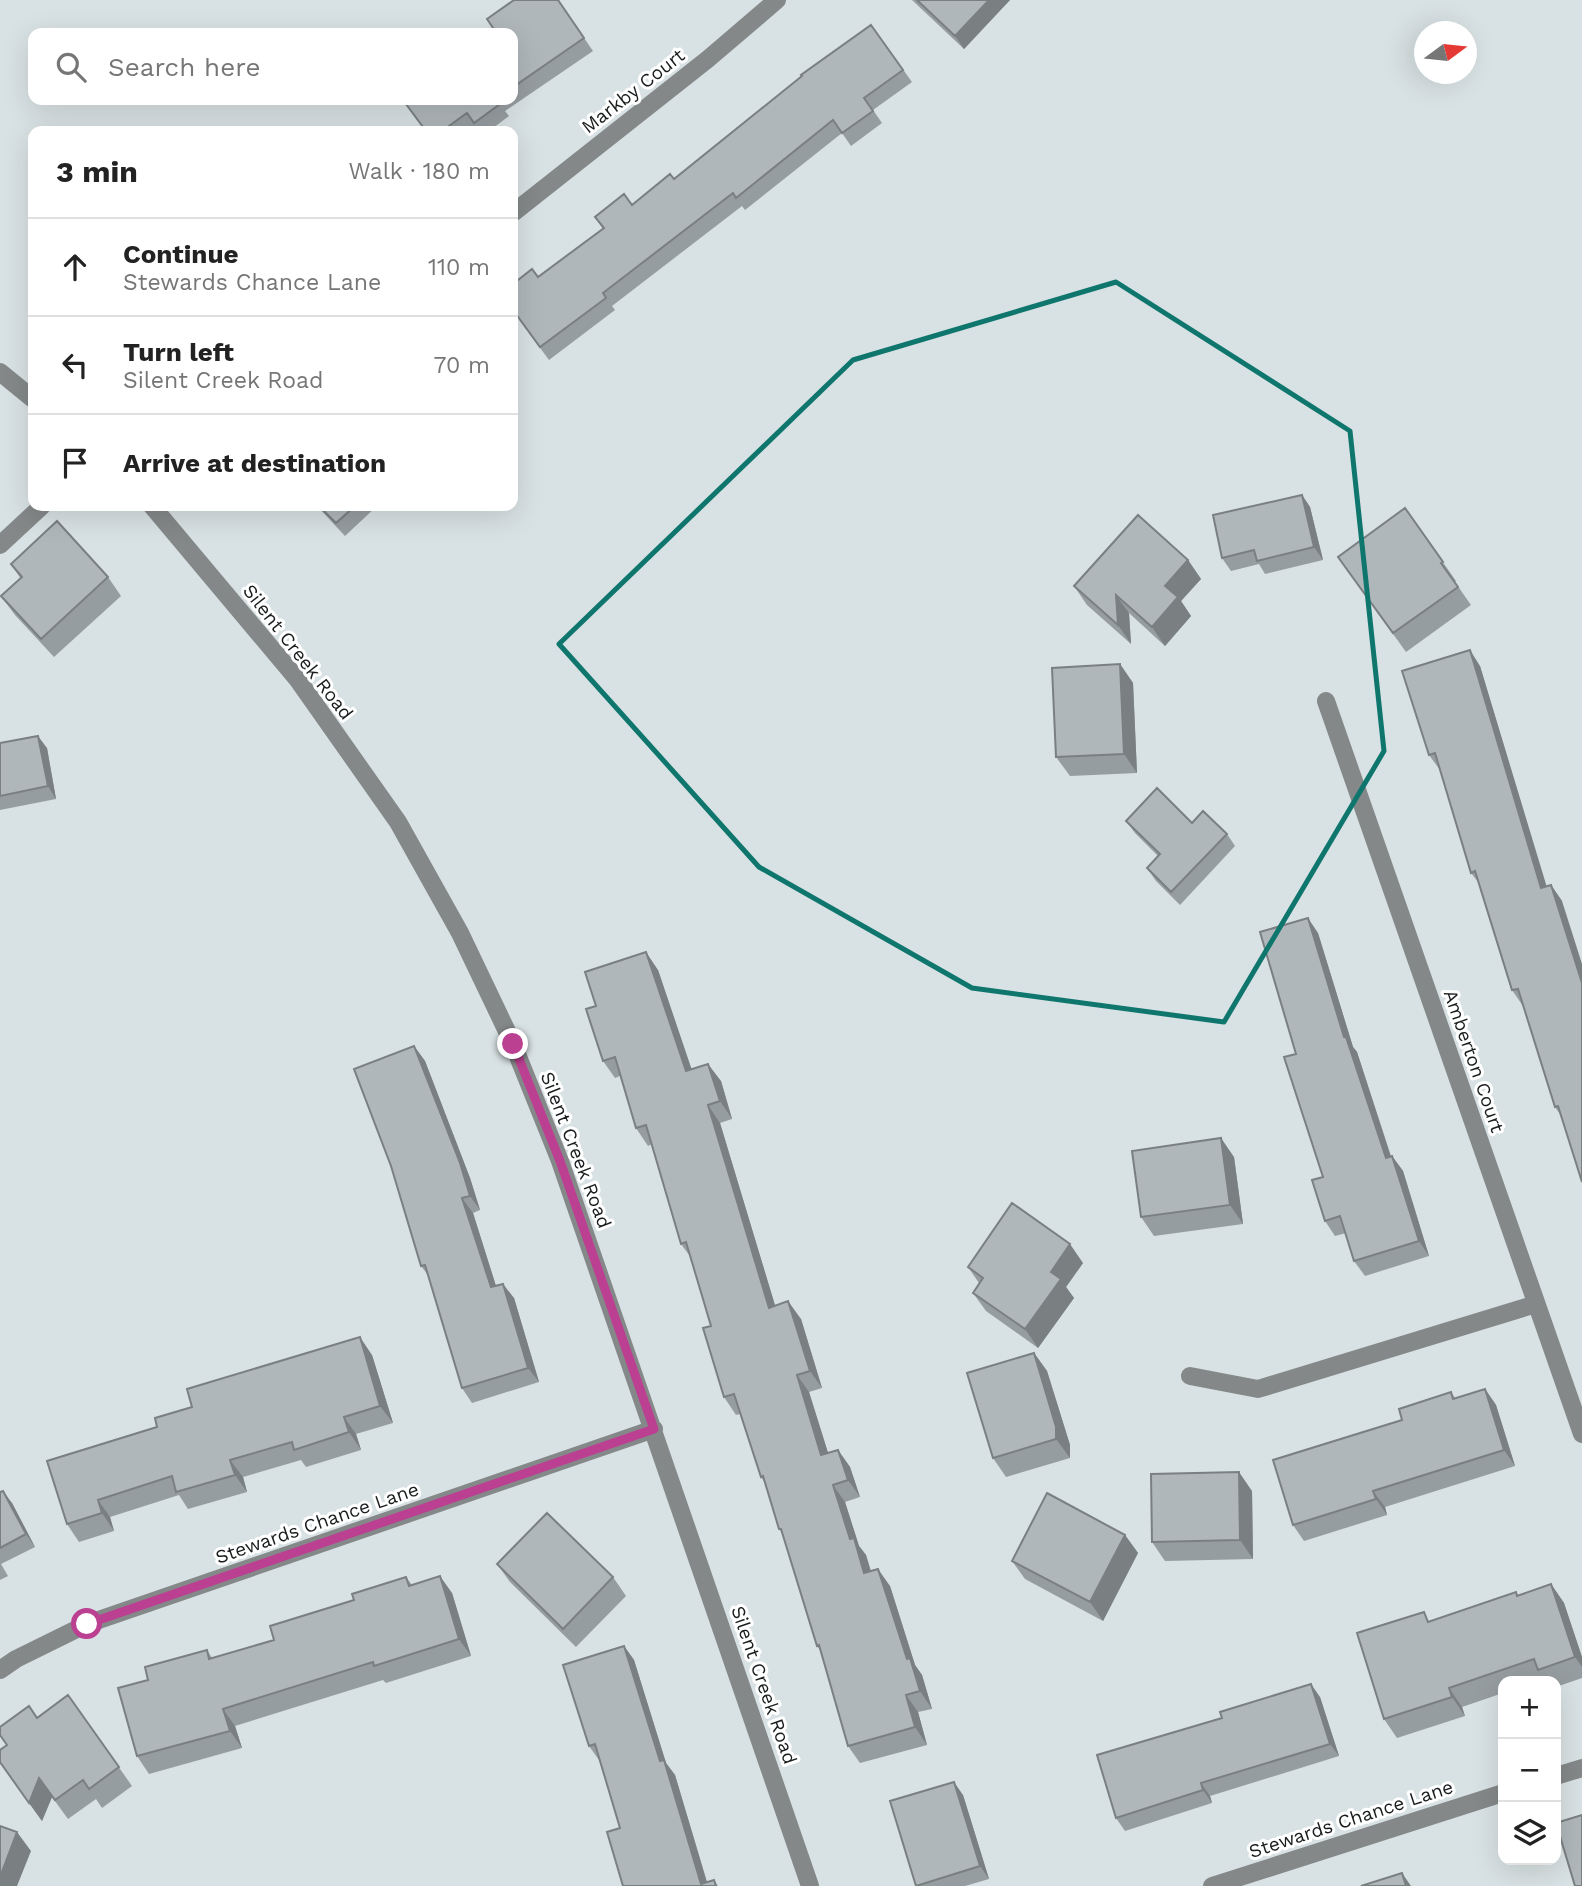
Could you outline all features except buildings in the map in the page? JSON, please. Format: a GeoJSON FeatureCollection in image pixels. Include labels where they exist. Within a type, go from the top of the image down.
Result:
{"type":"FeatureCollection","features":[{"type":"Feature","properties":{"kind":"street","name":"Markby Court"},"geometry":{"type":"LineString","coordinates":[[518,209],[709,59],[777,0]]}},
{"type":"Feature","properties":{"kind":"street"},"geometry":{"type":"LineString","coordinates":[[0,372],[28,395]]}},
{"type":"Feature","properties":{"kind":"street"},"geometry":{"type":"LineString","coordinates":[[0,545],[37,511]]}},
{"type":"Feature","properties":{"kind":"street","name":"Silent Creek Road"},"geometry":{"type":"LineString","coordinates":[[162,511],[298,680],[398,822],[460,933],[513,1044],[560,1161],[810,1886]]}},
{"type":"Feature","properties":{"kind":"street","name":"Amberton Court"},"geometry":{"type":"LineString","coordinates":[[1326,701],[1582,1434]]}},
{"type":"Feature","properties":{"kind":"street"},"geometry":{"type":"LineString","coordinates":[[1190,1376],[1258,1389],[1536,1304]]}},
{"type":"Feature","properties":{"kind":"street","name":"Stewards Chance Lane"},"geometry":{"type":"LineString","coordinates":[[0,1670],[16,1659],[87,1624],[654,1429]]}},
{"type":"Feature","properties":{"kind":"street"},"geometry":{"type":"LineString","coordinates":[[1561,1774],[1582,1768]]}},
{"type":"Feature","properties":{"kind":"street","name":"Stewards Chance Lane"},"geometry":{"type":"LineString","coordinates":[[1212,1886],[1261,1878],[1498,1795]]}},
{"type":"Feature","properties":{"kind":"highlighted area"},"geometry":{"type":"Polygon","coordinates":[[[1116,282],[1350,431],[1384,751],[1224,1022],[972,988],[759,867],[559,644],[853,360],[1116,282]]]}},
{"type":"Feature","properties":{"kind":"route"},"geometry":{"type":"LineString","coordinates":[[87,1624],[654,1429],[560,1161],[513,1044]]}}]}
